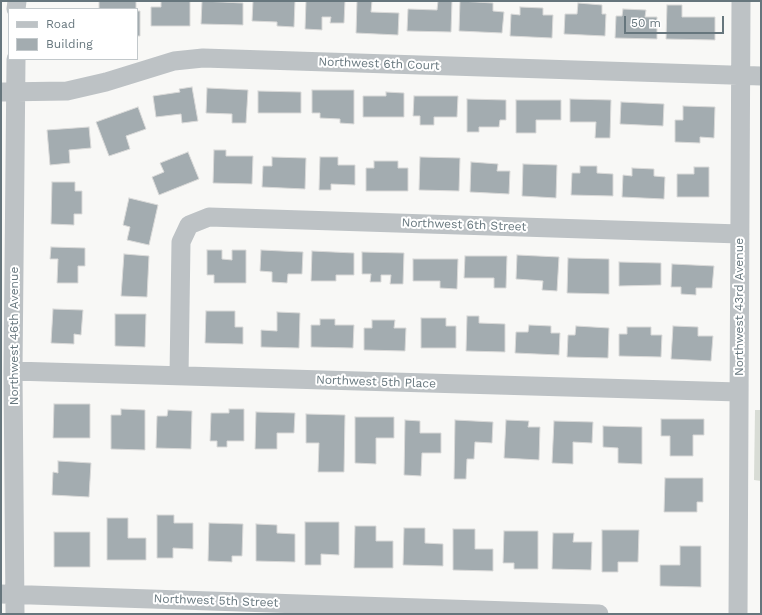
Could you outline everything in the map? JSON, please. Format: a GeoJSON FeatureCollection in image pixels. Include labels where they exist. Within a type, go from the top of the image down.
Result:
{"type":"FeatureCollection","features":[{"type":"Feature","properties":{"kind":"street","name":"Northwest 43rd Avenue"},"geometry":{"type":"LineString","coordinates":[[738,614],[741,1]]}},
{"type":"Feature","properties":{"kind":"street","name":"Northwest 6th Court"},"geometry":{"type":"LineString","coordinates":[[9,92],[67,91],[106,82],[174,61],[203,58],[761,76]]}},
{"type":"Feature","properties":{"kind":"street","name":"Northwest 46th Avenue"},"geometry":{"type":"LineString","coordinates":[[15,614],[8,594],[13,371],[9,92],[16,60]]}},
{"type":"Feature","properties":{"kind":"street","name":"Northwest 6th Street"},"geometry":{"type":"LineString","coordinates":[[179,376],[181,242],[189,225],[209,217],[740,234]]}},
{"type":"Feature","properties":{"kind":"street","name":"Northwest 5th Place"},"geometry":{"type":"LineString","coordinates":[[13,371],[739,392]]}},
{"type":"Feature","properties":{"kind":"street","name":"Northwest 5th Street"},"geometry":{"type":"LineString","coordinates":[[8,594],[196,607],[599,614]]}},
{"type":"Feature","properties":{"kind":"shaded area"},"geometry":{"type":"Polygon","coordinates":[[[755,410],[761,410],[761,481],[754,480],[755,410]]]}},
{"type":"Feature","properties":{"kind":"building"},"geometry":{"type":"Polygon","coordinates":[[[99,1],[136,1],[136,8],[99,8],[99,1]]]}},
{"type":"Feature","properties":{"kind":"building"},"geometry":{"type":"Polygon","coordinates":[[[161,1],[190,1],[190,26],[151,26],[151,7],[161,7],[161,1]]]}},
{"type":"Feature","properties":{"kind":"building"},"geometry":{"type":"Polygon","coordinates":[[[202,1],[243,3],[243,25],[201,24],[202,1]]]}},
{"type":"Feature","properties":{"kind":"building"},"geometry":{"type":"Polygon","coordinates":[[[253,1],[295,1],[294,27],[277,26],[277,22],[252,21],[253,1]]]}},
{"type":"Feature","properties":{"kind":"building"},"geometry":{"type":"Polygon","coordinates":[[[306,1],[345,1],[344,23],[330,23],[331,17],[322,17],[322,30],[305,29],[306,1]]]}},
{"type":"Feature","properties":{"kind":"building"},"geometry":{"type":"Polygon","coordinates":[[[357,1],[372,1],[371,12],[399,13],[398,35],[356,33],[357,1]]]}},
{"type":"Feature","properties":{"kind":"building"},"geometry":{"type":"Polygon","coordinates":[[[438,1],[452,1],[451,32],[407,31],[408,9],[437,10],[438,1]]]}},
{"type":"Feature","properties":{"kind":"building"},"geometry":{"type":"Polygon","coordinates":[[[460,1],[493,3],[493,11],[504,12],[502,33],[459,31],[460,1]]]}},
{"type":"Feature","properties":{"kind":"building"},"geometry":{"type":"Polygon","coordinates":[[[578,3],[602,5],[602,14],[606,14],[605,36],[564,34],[565,14],[577,14],[578,3]]]}},
{"type":"Feature","properties":{"kind":"building"},"geometry":{"type":"Polygon","coordinates":[[[667,5],[682,5],[682,17],[715,17],[715,40],[666,39],[667,5]]]}},
{"type":"Feature","properties":{"kind":"building"},"geometry":{"type":"Polygon","coordinates":[[[520,7],[543,8],[543,15],[553,15],[552,38],[510,36],[511,14],[520,15],[520,7]]]}},
{"type":"Feature","properties":{"kind":"building"},"geometry":{"type":"Polygon","coordinates":[[[623,9],[646,10],[645,17],[657,17],[657,39],[615,38],[616,16],[622,16],[623,9]]]}},
{"type":"Feature","properties":{"kind":"building"},"geometry":{"type":"Polygon","coordinates":[[[138,11],[140,11],[140,36],[138,36],[138,11]]]}},
{"type":"Feature","properties":{"kind":"building"},"geometry":{"type":"Polygon","coordinates":[[[192,87],[198,121],[182,123],[181,114],[156,117],[153,96],[180,92],[179,89],[192,87]]]}},
{"type":"Feature","properties":{"kind":"building"},"geometry":{"type":"Polygon","coordinates":[[[207,88],[248,90],[246,123],[232,123],[232,114],[206,113],[207,88]]]}},
{"type":"Feature","properties":{"kind":"building"},"geometry":{"type":"Polygon","coordinates":[[[312,90],[354,90],[354,124],[340,123],[340,119],[320,118],[320,113],[312,113],[312,90]]]}},
{"type":"Feature","properties":{"kind":"building"},"geometry":{"type":"Polygon","coordinates":[[[258,91],[301,92],[301,113],[258,113],[258,91]]]}},
{"type":"Feature","properties":{"kind":"building"},"geometry":{"type":"Polygon","coordinates":[[[386,92],[404,93],[404,117],[363,117],[363,96],[386,96],[386,92]]]}},
{"type":"Feature","properties":{"kind":"building"},"geometry":{"type":"Polygon","coordinates":[[[414,96],[458,96],[457,117],[434,117],[434,125],[420,125],[420,116],[413,116],[414,96]]]}},
{"type":"Feature","properties":{"kind":"building"},"geometry":{"type":"Polygon","coordinates":[[[467,99],[506,100],[506,120],[500,120],[499,127],[479,127],[479,132],[467,132],[467,99]]]}},
{"type":"Feature","properties":{"kind":"building"},"geometry":{"type":"Polygon","coordinates":[[[570,99],[611,100],[610,138],[595,138],[596,122],[570,122],[570,99]]]}},
{"type":"Feature","properties":{"kind":"building"},"geometry":{"type":"Polygon","coordinates":[[[516,100],[561,100],[561,120],[536,120],[536,133],[516,133],[516,100]]]}},
{"type":"Feature","properties":{"kind":"building"},"geometry":{"type":"Polygon","coordinates":[[[621,102],[664,104],[663,126],[620,124],[621,102]]]}},
{"type":"Feature","properties":{"kind":"building"},"geometry":{"type":"Polygon","coordinates":[[[683,106],[715,107],[714,138],[700,137],[700,143],[675,142],[675,120],[683,120],[683,106]]]}},
{"type":"Feature","properties":{"kind":"building"},"geometry":{"type":"Polygon","coordinates":[[[138,107],[146,129],[126,136],[130,149],[109,156],[96,122],[138,107]]]}},
{"type":"Feature","properties":{"kind":"building"},"geometry":{"type":"Polygon","coordinates":[[[89,127],[91,148],[69,150],[70,163],[50,165],[47,130],[89,127]]]}},
{"type":"Feature","properties":{"kind":"building"},"geometry":{"type":"Polygon","coordinates":[[[214,150],[226,150],[226,156],[253,156],[252,184],[213,183],[214,150]]]}},
{"type":"Feature","properties":{"kind":"building"},"geometry":{"type":"Polygon","coordinates":[[[188,152],[199,179],[159,195],[152,177],[164,172],[160,163],[188,152]]]}},
{"type":"Feature","properties":{"kind":"building"},"geometry":{"type":"Polygon","coordinates":[[[272,157],[306,158],[305,189],[262,187],[263,166],[272,166],[272,157]]]}},
{"type":"Feature","properties":{"kind":"building"},"geometry":{"type":"Polygon","coordinates":[[[320,157],[338,157],[338,165],[355,165],[355,185],[331,184],[331,190],[319,190],[320,157]]]}},
{"type":"Feature","properties":{"kind":"building"},"geometry":{"type":"Polygon","coordinates":[[[420,157],[460,158],[459,191],[419,190],[420,157]]]}},
{"type":"Feature","properties":{"kind":"building"},"geometry":{"type":"Polygon","coordinates":[[[374,161],[398,161],[398,168],[408,168],[408,191],[366,191],[366,168],[374,168],[374,161]]]}},
{"type":"Feature","properties":{"kind":"building"},"geometry":{"type":"Polygon","coordinates":[[[471,162],[498,164],[497,171],[510,171],[509,194],[470,192],[471,162]]]}},
{"type":"Feature","properties":{"kind":"building"},"geometry":{"type":"Polygon","coordinates":[[[523,164],[557,165],[556,198],[522,196],[523,164]]]}},
{"type":"Feature","properties":{"kind":"building"},"geometry":{"type":"Polygon","coordinates":[[[580,166],[597,166],[597,173],[613,174],[613,196],[571,195],[572,173],[580,173],[580,166]]]}},
{"type":"Feature","properties":{"kind":"building"},"geometry":{"type":"Polygon","coordinates":[[[694,167],[709,167],[709,197],[677,197],[677,174],[694,174],[694,167]]]}},
{"type":"Feature","properties":{"kind":"building"},"geometry":{"type":"Polygon","coordinates":[[[632,168],[654,169],[654,176],[665,177],[664,199],[622,197],[623,175],[632,176],[632,168]]]}},
{"type":"Feature","properties":{"kind":"building"},"geometry":{"type":"Polygon","coordinates":[[[52,182],[75,182],[75,191],[82,191],[82,214],[74,214],[74,225],[51,224],[52,182]]]}},
{"type":"Feature","properties":{"kind":"building"},"geometry":{"type":"Polygon","coordinates":[[[129,198],[158,205],[149,245],[127,240],[130,227],[123,225],[129,198]]]}},
{"type":"Feature","properties":{"kind":"building"},"geometry":{"type":"Polygon","coordinates":[[[51,247],[85,248],[85,266],[78,266],[78,283],[57,283],[58,259],[50,259],[51,247]]]}},
{"type":"Feature","properties":{"kind":"building"},"geometry":{"type":"Polygon","coordinates":[[[207,250],[222,250],[222,259],[232,260],[232,250],[246,250],[246,283],[214,283],[214,275],[207,275],[207,250]]]}},
{"type":"Feature","properties":{"kind":"building"},"geometry":{"type":"Polygon","coordinates":[[[261,250],[303,252],[302,274],[288,274],[287,283],[272,282],[272,272],[260,271],[261,250]]]}},
{"type":"Feature","properties":{"kind":"building"},"geometry":{"type":"Polygon","coordinates":[[[312,251],[354,253],[354,275],[336,275],[336,281],[311,281],[312,251]]]}},
{"type":"Feature","properties":{"kind":"building"},"geometry":{"type":"Polygon","coordinates":[[[362,252],[404,253],[403,284],[390,284],[391,275],[381,275],[381,282],[370,282],[371,274],[362,274],[362,252]]]}},
{"type":"Feature","properties":{"kind":"building"},"geometry":{"type":"Polygon","coordinates":[[[124,254],[149,256],[147,297],[121,296],[124,254]]]}},
{"type":"Feature","properties":{"kind":"building"},"geometry":{"type":"Polygon","coordinates":[[[517,255],[559,257],[557,291],[542,290],[543,281],[516,279],[517,255]]]}},
{"type":"Feature","properties":{"kind":"building"},"geometry":{"type":"Polygon","coordinates":[[[465,256],[507,256],[506,288],[494,288],[494,278],[464,278],[465,256]]]}},
{"type":"Feature","properties":{"kind":"building"},"geometry":{"type":"Polygon","coordinates":[[[568,258],[609,259],[609,294],[567,293],[568,258]]]}},
{"type":"Feature","properties":{"kind":"building"},"geometry":{"type":"Polygon","coordinates":[[[413,259],[458,259],[457,289],[440,288],[440,281],[413,281],[413,259]]]}},
{"type":"Feature","properties":{"kind":"building"},"geometry":{"type":"Polygon","coordinates":[[[619,262],[661,263],[661,285],[619,286],[619,262]]]}},
{"type":"Feature","properties":{"kind":"building"},"geometry":{"type":"Polygon","coordinates":[[[672,264],[714,266],[712,288],[696,288],[696,295],[681,294],[681,287],[671,287],[672,264]]]}},
{"type":"Feature","properties":{"kind":"building"},"geometry":{"type":"Polygon","coordinates":[[[53,309],[83,310],[81,335],[74,334],[74,344],[51,343],[53,309]]]}},
{"type":"Feature","properties":{"kind":"building"},"geometry":{"type":"Polygon","coordinates":[[[206,311],[235,311],[235,327],[243,327],[243,344],[205,343],[206,311]]]}},
{"type":"Feature","properties":{"kind":"building"},"geometry":{"type":"Polygon","coordinates":[[[277,312],[300,313],[299,348],[261,347],[261,330],[277,331],[277,312]]]}},
{"type":"Feature","properties":{"kind":"building"},"geometry":{"type":"Polygon","coordinates":[[[115,314],[146,314],[145,347],[115,346],[115,314]]]}},
{"type":"Feature","properties":{"kind":"building"},"geometry":{"type":"Polygon","coordinates":[[[467,316],[479,316],[479,323],[505,324],[505,352],[466,351],[467,316]]]}},
{"type":"Feature","properties":{"kind":"building"},"geometry":{"type":"Polygon","coordinates":[[[421,318],[446,318],[446,326],[456,326],[456,348],[421,348],[421,318]]]}},
{"type":"Feature","properties":{"kind":"building"},"geometry":{"type":"Polygon","coordinates":[[[320,319],[335,319],[335,325],[354,325],[353,348],[311,347],[311,325],[320,325],[320,319]]]}},
{"type":"Feature","properties":{"kind":"building"},"geometry":{"type":"Polygon","coordinates":[[[372,320],[395,320],[394,328],[406,328],[405,351],[364,350],[364,328],[372,328],[372,320]]]}},
{"type":"Feature","properties":{"kind":"building"},"geometry":{"type":"Polygon","coordinates":[[[529,325],[551,326],[551,333],[560,333],[559,355],[515,353],[516,332],[528,332],[529,325]]]}},
{"type":"Feature","properties":{"kind":"building"},"geometry":{"type":"Polygon","coordinates":[[[576,326],[609,328],[608,358],[567,357],[568,335],[575,335],[576,326]]]}},
{"type":"Feature","properties":{"kind":"building"},"geometry":{"type":"Polygon","coordinates":[[[673,326],[698,327],[698,336],[713,336],[711,361],[671,359],[673,326]]]}},
{"type":"Feature","properties":{"kind":"building"},"geometry":{"type":"Polygon","coordinates":[[[627,327],[651,327],[651,335],[662,335],[661,357],[619,356],[619,334],[627,334],[627,327]]]}},
{"type":"Feature","properties":{"kind":"building"},"geometry":{"type":"Polygon","coordinates":[[[54,404],[90,404],[90,438],[53,438],[54,404]]]}},
{"type":"Feature","properties":{"kind":"building"},"geometry":{"type":"Polygon","coordinates":[[[121,409],[145,410],[145,450],[111,449],[111,415],[121,415],[121,409]]]}},
{"type":"Feature","properties":{"kind":"building"},"geometry":{"type":"Polygon","coordinates":[[[229,409],[244,409],[244,441],[227,441],[227,447],[217,447],[217,441],[210,441],[211,413],[229,413],[229,409]]]}},
{"type":"Feature","properties":{"kind":"building"},"geometry":{"type":"Polygon","coordinates":[[[168,410],[192,411],[191,449],[156,448],[157,416],[167,416],[168,410]]]}},
{"type":"Feature","properties":{"kind":"building"},"geometry":{"type":"Polygon","coordinates":[[[256,412],[295,413],[294,433],[277,433],[277,449],[255,449],[256,412]]]}},
{"type":"Feature","properties":{"kind":"building"},"geometry":{"type":"Polygon","coordinates":[[[306,414],[345,415],[344,472],[318,472],[319,443],[306,443],[306,414]]]}},
{"type":"Feature","properties":{"kind":"building"},"geometry":{"type":"Polygon","coordinates":[[[355,417],[394,417],[394,438],[376,438],[376,464],[355,463],[355,417]]]}},
{"type":"Feature","properties":{"kind":"building"},"geometry":{"type":"Polygon","coordinates":[[[661,419],[704,419],[704,435],[693,435],[693,456],[670,456],[670,436],[661,436],[661,419]]]}},
{"type":"Feature","properties":{"kind":"building"},"geometry":{"type":"Polygon","coordinates":[[[405,420],[420,421],[420,433],[441,433],[441,453],[422,453],[421,476],[404,475],[405,420]]]}},
{"type":"Feature","properties":{"kind":"building"},"geometry":{"type":"Polygon","coordinates":[[[455,420],[493,422],[492,443],[475,442],[474,459],[467,459],[466,479],[454,479],[455,420]]]}},
{"type":"Feature","properties":{"kind":"building"},"geometry":{"type":"Polygon","coordinates":[[[506,420],[529,421],[528,427],[540,427],[539,460],[504,458],[506,420]]]}},
{"type":"Feature","properties":{"kind":"building"},"geometry":{"type":"Polygon","coordinates":[[[554,421],[593,422],[592,443],[573,442],[573,464],[552,463],[554,421]]]}},
{"type":"Feature","properties":{"kind":"building"},"geometry":{"type":"Polygon","coordinates":[[[603,426],[642,427],[642,464],[618,463],[618,448],[603,447],[603,426]]]}},
{"type":"Feature","properties":{"kind":"building"},"geometry":{"type":"Polygon","coordinates":[[[58,461],[91,463],[89,497],[52,495],[53,472],[58,473],[58,461]]]}},
{"type":"Feature","properties":{"kind":"building"},"geometry":{"type":"Polygon","coordinates":[[[665,478],[703,478],[703,502],[697,502],[697,512],[664,512],[665,478]]]}},
{"type":"Feature","properties":{"kind":"building"},"geometry":{"type":"Polygon","coordinates":[[[157,515],[174,515],[174,523],[193,523],[193,549],[173,548],[173,558],[157,558],[157,515]]]}},
{"type":"Feature","properties":{"kind":"building"},"geometry":{"type":"Polygon","coordinates":[[[107,518],[128,518],[128,538],[146,538],[146,560],[107,560],[107,518]]]}},
{"type":"Feature","properties":{"kind":"building"},"geometry":{"type":"Polygon","coordinates":[[[305,522],[339,522],[339,555],[321,554],[321,565],[305,565],[305,522]]]}},
{"type":"Feature","properties":{"kind":"building"},"geometry":{"type":"Polygon","coordinates":[[[209,523],[243,524],[242,556],[232,556],[232,562],[208,561],[209,523]]]}},
{"type":"Feature","properties":{"kind":"building"},"geometry":{"type":"Polygon","coordinates":[[[256,524],[277,525],[277,533],[295,534],[295,562],[256,561],[256,524]]]}},
{"type":"Feature","properties":{"kind":"building"},"geometry":{"type":"Polygon","coordinates":[[[355,526],[376,526],[376,541],[393,541],[393,568],[354,568],[355,526]]]}},
{"type":"Feature","properties":{"kind":"building"},"geometry":{"type":"Polygon","coordinates":[[[404,528],[425,528],[425,543],[443,544],[443,566],[403,565],[404,528]]]}},
{"type":"Feature","properties":{"kind":"building"},"geometry":{"type":"Polygon","coordinates":[[[453,529],[475,529],[475,549],[493,549],[493,571],[453,570],[453,529]]]}},
{"type":"Feature","properties":{"kind":"building"},"geometry":{"type":"Polygon","coordinates":[[[602,530],[639,530],[638,562],[618,562],[618,572],[602,572],[602,530]]]}},
{"type":"Feature","properties":{"kind":"building"},"geometry":{"type":"Polygon","coordinates":[[[504,531],[538,531],[538,569],[514,569],[514,563],[503,563],[504,531]]]}},
{"type":"Feature","properties":{"kind":"building"},"geometry":{"type":"Polygon","coordinates":[[[54,532],[90,532],[90,567],[54,567],[54,532]]]}},
{"type":"Feature","properties":{"kind":"building"},"geometry":{"type":"Polygon","coordinates":[[[553,533],[574,533],[573,542],[592,542],[591,570],[552,569],[553,533]]]}},
{"type":"Feature","properties":{"kind":"building"},"geometry":{"type":"Polygon","coordinates":[[[680,546],[701,546],[701,587],[660,586],[660,565],[680,565],[680,546]]]}}]}
